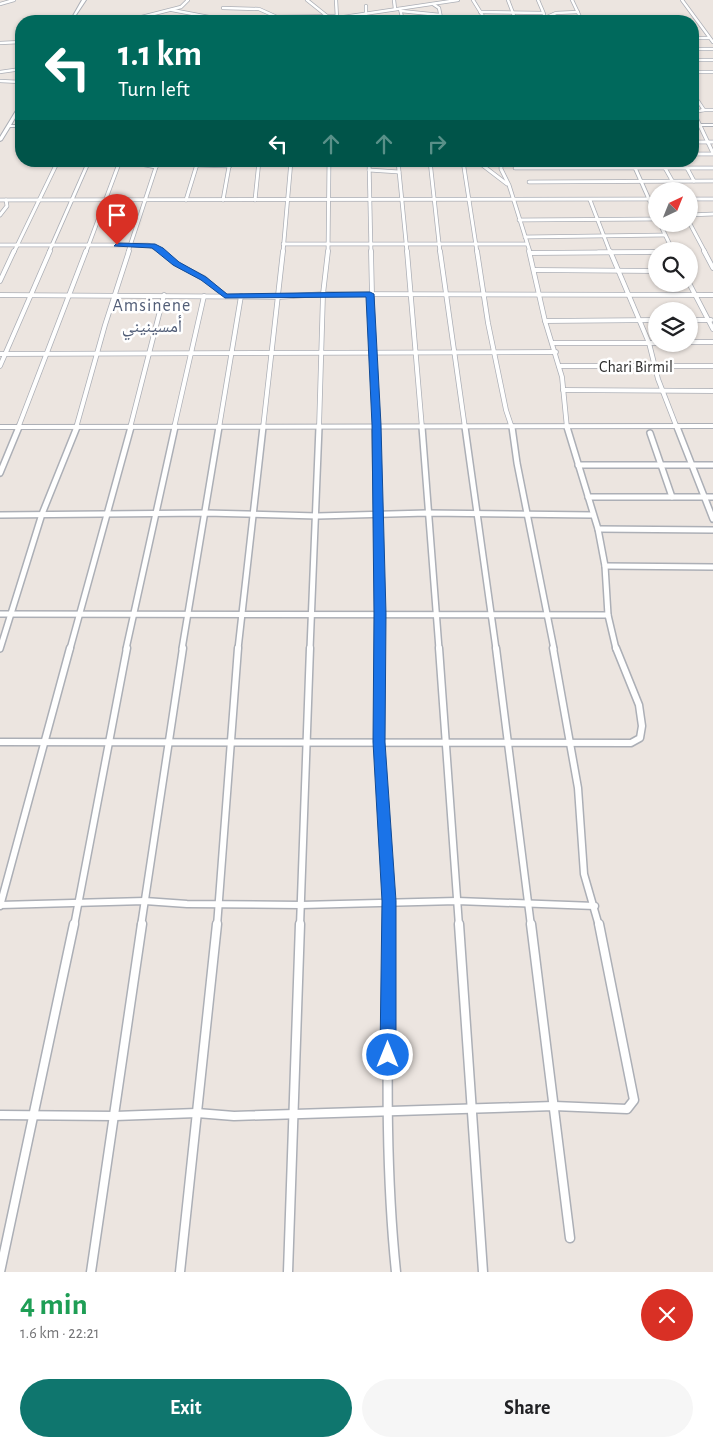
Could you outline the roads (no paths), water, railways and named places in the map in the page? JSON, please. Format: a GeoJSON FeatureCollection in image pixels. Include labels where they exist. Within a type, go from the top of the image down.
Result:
{"type":"FeatureCollection","features":[{"type":"Feature","properties":{"kind":"street"},"geometry":{"type":"LineString","coordinates":[[0,4],[14,0]]}},
{"type":"Feature","properties":{"kind":"street"},"geometry":{"type":"LineString","coordinates":[[75,15],[84,0]]}},
{"type":"Feature","properties":{"kind":"street"},"geometry":{"type":"LineString","coordinates":[[151,15],[181,7],[188,0]]}},
{"type":"Feature","properties":{"kind":"street"},"geometry":{"type":"LineString","coordinates":[[307,0],[326,15]]}},
{"type":"Feature","properties":{"kind":"street"},"geometry":{"type":"LineString","coordinates":[[336,0],[337,15]]}},
{"type":"Feature","properties":{"kind":"street"},"geometry":{"type":"LineString","coordinates":[[394,0],[395,9]]}},
{"type":"Feature","properties":{"kind":"street"},"geometry":{"type":"LineString","coordinates":[[401,10],[458,0]]}},
{"type":"Feature","properties":{"kind":"street"},"geometry":{"type":"LineString","coordinates":[[473,0],[482,15]]}},
{"type":"Feature","properties":{"kind":"street"},"geometry":{"type":"LineString","coordinates":[[508,0],[514,13]]}},
{"type":"Feature","properties":{"kind":"street"},"geometry":{"type":"LineString","coordinates":[[480,12],[543,13],[538,0]]}},
{"type":"Feature","properties":{"kind":"street"},"geometry":{"type":"LineString","coordinates":[[572,0],[579,15]]}},
{"type":"Feature","properties":{"kind":"street"},"geometry":{"type":"LineString","coordinates":[[682,0],[693,15]]}},
{"type":"Feature","properties":{"kind":"street"},"geometry":{"type":"LineString","coordinates":[[361,15],[395,9],[440,15],[439,8],[433,4]]}},
{"type":"Feature","properties":{"kind":"street"},"geometry":{"type":"LineString","coordinates":[[366,6],[366,14]]}},
{"type":"Feature","properties":{"kind":"street"},"geometry":{"type":"LineString","coordinates":[[223,8],[253,8],[275,15]]}},
{"type":"Feature","properties":{"kind":"street"},"geometry":{"type":"LineString","coordinates":[[172,10],[198,15]]}},
{"type":"Feature","properties":{"kind":"street"},"geometry":{"type":"LineString","coordinates":[[379,15],[386,10]]}},
{"type":"Feature","properties":{"kind":"street"},"geometry":{"type":"LineString","coordinates":[[401,10],[402,15]]}},
{"type":"Feature","properties":{"kind":"street"},"geometry":{"type":"LineString","coordinates":[[553,15],[556,13],[578,12]]}},
{"type":"Feature","properties":{"kind":"street"},"geometry":{"type":"LineString","coordinates":[[699,24],[713,42]]}},
{"type":"Feature","properties":{"kind":"street"},"geometry":{"type":"LineString","coordinates":[[699,38],[709,38]]}},
{"type":"Feature","properties":{"kind":"street"},"geometry":{"type":"LineString","coordinates":[[0,43],[15,42]]}},
{"type":"Feature","properties":{"kind":"street"},"geometry":{"type":"LineString","coordinates":[[699,49],[713,49]]}},
{"type":"Feature","properties":{"kind":"street"},"geometry":{"type":"LineString","coordinates":[[699,60],[713,60]]}},
{"type":"Feature","properties":{"kind":"street"},"geometry":{"type":"LineString","coordinates":[[0,72],[15,71]]}},
{"type":"Feature","properties":{"kind":"street"},"geometry":{"type":"LineString","coordinates":[[699,72],[712,73]]}},
{"type":"Feature","properties":{"kind":"street"},"geometry":{"type":"LineString","coordinates":[[0,81],[15,82]]}},
{"type":"Feature","properties":{"kind":"street"},"geometry":{"type":"LineString","coordinates":[[699,102],[704,110]]}},
{"type":"Feature","properties":{"kind":"street"},"geometry":{"type":"LineString","coordinates":[[699,110],[704,110]]}},
{"type":"Feature","properties":{"kind":"street"},"geometry":{"type":"LineString","coordinates":[[699,110],[713,110]]}},
{"type":"Feature","properties":{"kind":"street"},"geometry":{"type":"LineString","coordinates":[[0,140],[15,117]]}},
{"type":"Feature","properties":{"kind":"street"},"geometry":{"type":"LineString","coordinates":[[699,125],[713,125]]}},
{"type":"Feature","properties":{"kind":"street"},"geometry":{"type":"LineString","coordinates":[[8,126],[15,126]]}},
{"type":"Feature","properties":{"kind":"street"},"geometry":{"type":"LineString","coordinates":[[699,127],[713,154],[699,154]]}},
{"type":"Feature","properties":{"kind":"street"},"geometry":{"type":"LineString","coordinates":[[699,142],[713,142]]}},
{"type":"Feature","properties":{"kind":"street"},"geometry":{"type":"LineString","coordinates":[[0,281],[55,167]]}},
{"type":"Feature","properties":{"kind":"street"},"geometry":{"type":"LineString","coordinates":[[0,366],[53,245],[70,201],[87,167]]}},
{"type":"Feature","properties":{"kind":"street"},"geometry":{"type":"LineString","coordinates":[[0,473],[48,354],[118,167]]}},
{"type":"Feature","properties":{"kind":"street"},"geometry":{"type":"LineString","coordinates":[[0,649],[42,514],[77,428],[97,354],[156,167]]}},
{"type":"Feature","properties":{"kind":"street"},"geometry":{"type":"LineString","coordinates":[[186,200],[197,167]]}},
{"type":"Feature","properties":{"kind":"street"},"geometry":{"type":"LineString","coordinates":[[223,200],[230,167]]}},
{"type":"Feature","properties":{"kind":"street"},"geometry":{"type":"LineString","coordinates":[[255,200],[258,167]]}},
{"type":"Feature","properties":{"kind":"street"},"geometry":{"type":"LineString","coordinates":[[180,1272],[219,905],[240,616],[254,514],[279,297],[290,167]]}},
{"type":"Feature","properties":{"kind":"street"},"geometry":{"type":"LineString","coordinates":[[288,1272],[312,613],[318,516],[322,294],[329,243],[329,167]]}},
{"type":"Feature","properties":{"kind":"street"},"geometry":{"type":"LineString","coordinates":[[398,167],[447,743],[483,1272]]}},
{"type":"Feature","properties":{"kind":"street"},"geometry":{"type":"LineString","coordinates":[[431,167],[446,296],[492,615],[570,1238]]}},
{"type":"Feature","properties":{"kind":"street"},"geometry":{"type":"LineString","coordinates":[[0,1115],[115,1116],[197,1113],[234,1116],[387,1113],[554,1106],[627,1109],[634,1100],[595,906],[584,874],[578,788],[512,426],[506,410],[494,352],[464,167]]}},
{"type":"Feature","properties":{"kind":"street"},"geometry":{"type":"LineString","coordinates":[[485,167],[509,185]]}},
{"type":"Feature","properties":{"kind":"street"},"geometry":{"type":"LineString","coordinates":[[0,742],[167,741],[508,744],[631,743],[640,738],[642,728],[639,702],[618,654],[608,615],[605,566],[598,530],[566,426],[556,352],[545,321],[530,253],[509,185],[501,167]]}},
{"type":"Feature","properties":{"kind":"street"},"geometry":{"type":"LineString","coordinates":[[515,168],[713,168]]}},
{"type":"Feature","properties":{"kind":"street"},"geometry":{"type":"LineString","coordinates":[[581,168],[584,181]]}},
{"type":"Feature","properties":{"kind":"street"},"geometry":{"type":"LineString","coordinates":[[634,168],[648,197]]}},
{"type":"Feature","properties":{"kind":"street"},"geometry":{"type":"LineString","coordinates":[[666,168],[673,182]]}},
{"type":"Feature","properties":{"kind":"street"},"geometry":{"type":"LineString","coordinates":[[687,168],[694,181]]}},
{"type":"Feature","properties":{"kind":"street"},"geometry":{"type":"LineString","coordinates":[[396,1272],[391,1223],[387,1113],[389,901],[379,742],[380,614],[376,425],[370,294],[369,170],[399,172]]}},
{"type":"Feature","properties":{"kind":"street"},"geometry":{"type":"LineString","coordinates":[[529,182],[713,181]]}},
{"type":"Feature","properties":{"kind":"street"},"geometry":{"type":"LineString","coordinates":[[248,200],[648,199]]}},
{"type":"Feature","properties":{"kind":"street"},"geometry":{"type":"LineString","coordinates":[[698,199],[713,200]]}},
{"type":"Feature","properties":{"kind":"street"},"geometry":{"type":"LineString","coordinates":[[0,200],[287,201]]}},
{"type":"Feature","properties":{"kind":"street"},"geometry":{"type":"LineString","coordinates":[[0,215],[7,206],[6,200]]}},
{"type":"Feature","properties":{"kind":"street"},"geometry":{"type":"LineString","coordinates":[[590,200],[627,295],[648,341]]}},
{"type":"Feature","properties":{"kind":"street"},"geometry":{"type":"LineString","coordinates":[[698,215],[713,214]]}},
{"type":"Feature","properties":{"kind":"street"},"geometry":{"type":"LineString","coordinates":[[519,220],[648,219]]}},
{"type":"Feature","properties":{"kind":"street"},"geometry":{"type":"LineString","coordinates":[[664,232],[668,242]]}},
{"type":"Feature","properties":{"kind":"street"},"geometry":{"type":"LineString","coordinates":[[694,232],[713,268]]}},
{"type":"Feature","properties":{"kind":"street"},"geometry":{"type":"LineString","coordinates":[[525,237],[665,235]]}},
{"type":"Feature","properties":{"kind":"street"},"geometry":{"type":"LineString","coordinates":[[283,244],[527,244]]}},
{"type":"Feature","properties":{"kind":"street"},"geometry":{"type":"LineString","coordinates":[[0,245],[148,245],[160,250],[176,264],[204,278],[225,296]]}},
{"type":"Feature","properties":{"kind":"street"},"geometry":{"type":"LineString","coordinates":[[530,253],[648,252]]}},
{"type":"Feature","properties":{"kind":"street"},"geometry":{"type":"LineString","coordinates":[[535,270],[648,271]]}},
{"type":"Feature","properties":{"kind":"street"},"geometry":{"type":"LineString","coordinates":[[693,292],[711,320],[713,329]]}},
{"type":"Feature","properties":{"kind":"street"},"geometry":{"type":"LineString","coordinates":[[0,295],[115,297],[164,295],[279,297],[322,294],[446,296],[713,295]]}},
{"type":"Feature","properties":{"kind":"street"},"geometry":{"type":"LineString","coordinates":[[164,295],[150,354],[0,905],[145,901],[219,905],[457,901],[528,902],[595,906]]}},
{"type":"Feature","properties":{"kind":"street"},"geometry":{"type":"LineString","coordinates":[[0,1272],[79,902],[154,514],[177,427],[204,296]]}},
{"type":"Feature","properties":{"kind":"street"},"geometry":{"type":"LineString","coordinates":[[91,1272],[115,1116],[167,741],[241,296]]}},
{"type":"Feature","properties":{"kind":"street"},"geometry":{"type":"LineString","coordinates":[[545,321],[648,320]]}},
{"type":"Feature","properties":{"kind":"street"},"geometry":{"type":"LineString","coordinates":[[698,320],[711,320]]}},
{"type":"Feature","properties":{"kind":"street"},"geometry":{"type":"LineString","coordinates":[[553,342],[648,343]]}},
{"type":"Feature","properties":{"kind":"street"},"geometry":{"type":"LineString","coordinates":[[698,342],[713,342]]}},
{"type":"Feature","properties":{"kind":"street"},"geometry":{"type":"LineString","coordinates":[[0,354],[556,352]]}},
{"type":"Feature","properties":{"kind":"street"},"geometry":{"type":"LineString","coordinates":[[651,352],[654,366],[679,426],[713,518]]}},
{"type":"Feature","properties":{"kind":"street","name":"Chari Birmil"},"geometry":{"type":"LineString","coordinates":[[559,366],[713,366]]}},
{"type":"Feature","properties":{"kind":"street"},"geometry":{"type":"LineString","coordinates":[[562,390],[713,391]]}},
{"type":"Feature","properties":{"kind":"street"},"geometry":{"type":"LineString","coordinates":[[0,427],[713,426]]}},
{"type":"Feature","properties":{"kind":"street"},"geometry":{"type":"LineString","coordinates":[[650,433],[672,497]]}},
{"type":"Feature","properties":{"kind":"street"},"geometry":{"type":"LineString","coordinates":[[578,465],[713,465]]}},
{"type":"Feature","properties":{"kind":"street"},"geometry":{"type":"LineString","coordinates":[[588,497],[713,497]]}},
{"type":"Feature","properties":{"kind":"street"},"geometry":{"type":"LineString","coordinates":[[0,516],[206,513],[318,516],[427,513],[593,515]]}},
{"type":"Feature","properties":{"kind":"street"},"geometry":{"type":"LineString","coordinates":[[598,530],[713,530]]}},
{"type":"Feature","properties":{"kind":"street"},"geometry":{"type":"LineString","coordinates":[[605,566],[713,567]]}},
{"type":"Feature","properties":{"kind":"street"},"geometry":{"type":"LineString","coordinates":[[0,614],[240,616],[312,613],[548,617],[572,614],[608,615]]}},
{"type":"Feature","properties":{"kind":"district","name":"Amsinene أمسينيني"},"geometry":{"type":"Point","coordinates":[152,315]}}]}
